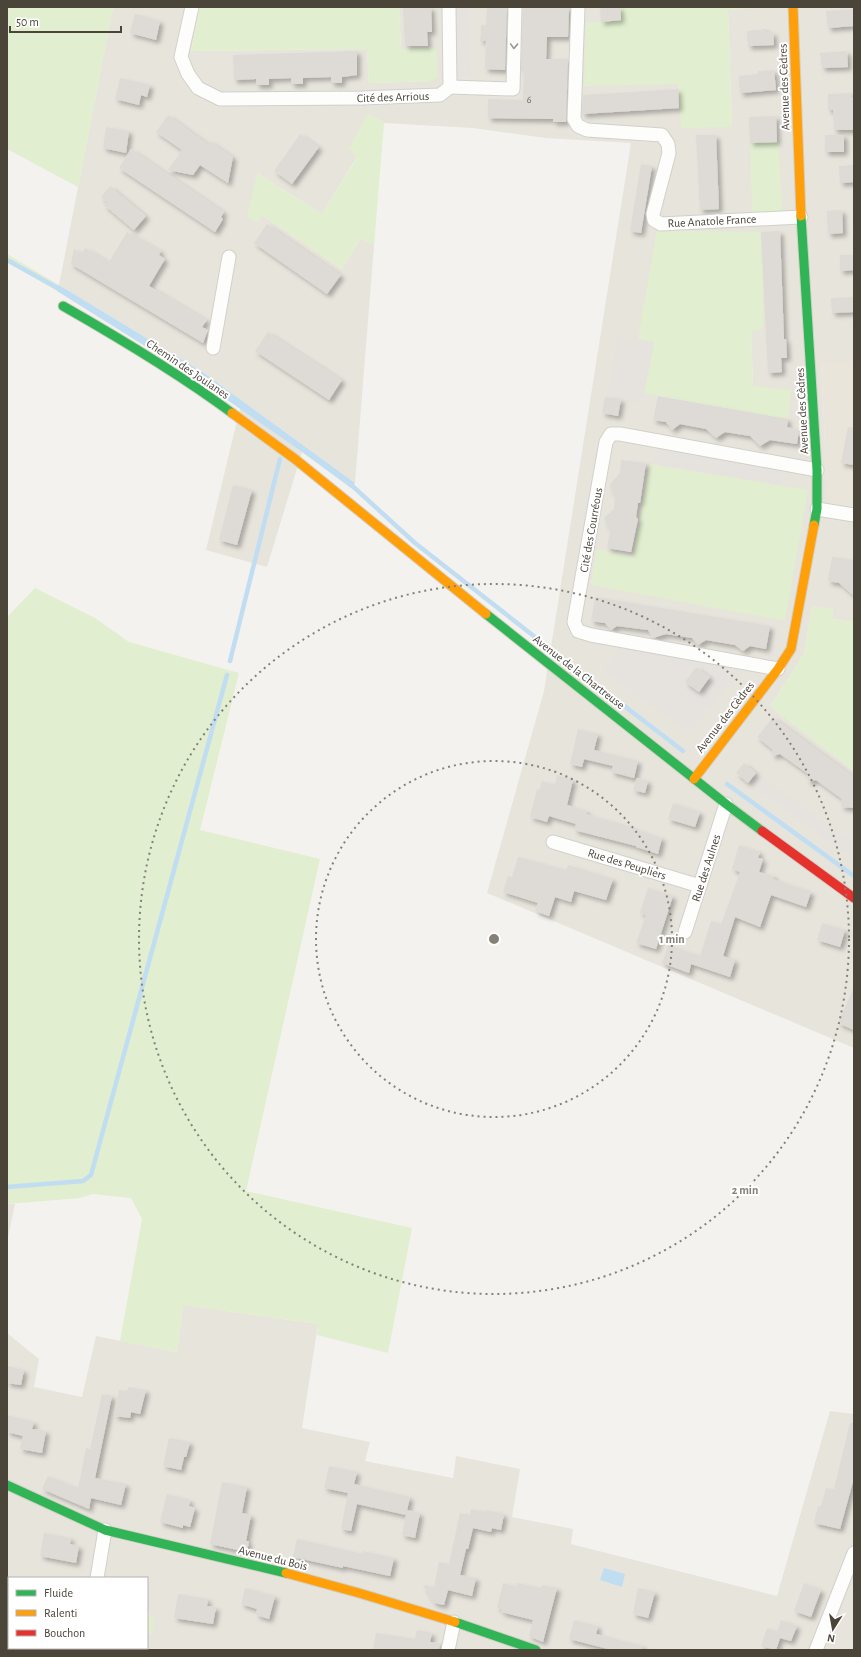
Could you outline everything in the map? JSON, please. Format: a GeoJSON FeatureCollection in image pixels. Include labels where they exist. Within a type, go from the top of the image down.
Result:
{"type":"FeatureCollection","features":[{"type":"Feature","properties":{"kind":"street","name":"Cité des Arrious"},"geometry":{"type":"LineString","coordinates":[[192,7],[181,57],[188,74],[198,88],[220,99],[252,100],[440,95],[450,87]]}},
{"type":"Feature","properties":{"kind":"street"},"geometry":{"type":"LineString","coordinates":[[449,7],[450,87],[513,89],[515,7]]}},
{"type":"Feature","properties":{"kind":"street","name":"Rue Anatole France"},"geometry":{"type":"LineString","coordinates":[[578,7],[574,119],[578,126],[587,130],[662,135],[668,144],[668,153],[653,214],[654,220],[661,224],[802,217]]}},
{"type":"Feature","properties":{"kind":"street","name":"Avenue des Cèdres"},"geometry":{"type":"LineString","coordinates":[[694,778],[778,669],[791,648],[817,509],[817,470],[802,217],[793,7]]}},
{"type":"Feature","properties":{"kind":"street"},"geometry":{"type":"LineString","coordinates":[[213,348],[229,257]]}},
{"type":"Feature","properties":{"kind":"street","name":"Chemin des Joulanes"},"geometry":{"type":"LineString","coordinates":[[63,306],[130,344],[199,389],[295,459]]}},
{"type":"Feature","properties":{"kind":"street","name":"Cité des Courréous"},"geometry":{"type":"LineString","coordinates":[[778,669],[591,635],[578,631],[574,622],[606,442],[612,434],[620,434],[817,470]]}},
{"type":"Feature","properties":{"kind":"street","name":"Avenue de la Chartreuse"},"geometry":{"type":"LineString","coordinates":[[295,459],[547,663],[726,804],[854,898]]}},
{"type":"Feature","properties":{"kind":"street"},"geometry":{"type":"LineString","coordinates":[[817,509],[854,515]]}},
{"type":"Feature","properties":{"kind":"street","name":"Rue des Aulnes"},"geometry":{"type":"LineString","coordinates":[[685,932],[726,804]]}},
{"type":"Feature","properties":{"kind":"street","name":"Rue des Peupliers"},"geometry":{"type":"LineString","coordinates":[[553,842],[700,886]]}},
{"type":"Feature","properties":{"kind":"street","name":"Avenue du Bois"},"geometry":{"type":"LineString","coordinates":[[7,1485],[105,1530],[267,1568],[359,1593],[454,1622],[536,1650]]}},
{"type":"Feature","properties":{"kind":"street"},"geometry":{"type":"LineString","coordinates":[[98,1577],[105,1530]]}},
{"type":"Feature","properties":{"kind":"street"},"geometry":{"type":"LineString","coordinates":[[816,1650],[854,1554]]}},
{"type":"Feature","properties":{"kind":"street"},"geometry":{"type":"LineString","coordinates":[[448,1650],[454,1622]]}},
{"type":"Feature","properties":{"kind":"shaded area"},"geometry":{"type":"Polygon","coordinates":[[[113,7],[200,7],[191,51],[367,49],[369,83],[431,81],[401,49],[399,7],[620,7],[621,20],[601,22],[679,84],[682,128],[732,126],[728,10],[775,7],[854,7],[854,362],[821,362],[828,503],[854,507],[854,622],[832,619],[833,610],[812,606],[804,654],[770,706],[854,771],[854,1048],[487,893],[544,691],[631,143],[545,138],[473,128],[384,123],[368,114],[357,157],[322,214],[257,173],[262,215],[342,269],[361,238],[374,246],[355,483],[204,373],[59,285],[113,7]],[[764,320],[658,396],[788,419],[753,386],[751,331],[764,320]],[[597,550],[591,584],[633,557],[597,550]]]}},
{"type":"Feature","properties":{"kind":"shaded area"},"geometry":{"type":"Polygon","coordinates":[[[456,7],[469,7],[471,76],[456,77],[456,7]]]}},
{"type":"Feature","properties":{"kind":"shaded area"},"geometry":{"type":"Polygon","coordinates":[[[618,336],[654,342],[642,403],[607,397],[618,336]]]}},
{"type":"Feature","properties":{"kind":"shaded area"},"geometry":{"type":"Polygon","coordinates":[[[821,362],[854,362],[854,507],[828,503],[821,362]]]}},
{"type":"Feature","properties":{"kind":"shaded area"},"geometry":{"type":"Polygon","coordinates":[[[240,408],[302,452],[267,567],[206,550],[240,408]]]}},
{"type":"Feature","properties":{"kind":"shaded area"},"geometry":{"type":"Polygon","coordinates":[[[657,448],[782,469],[780,485],[654,464],[657,448]]]}},
{"type":"Feature","properties":{"kind":"shaded area"},"geometry":{"type":"Polygon","coordinates":[[[620,648],[742,670],[689,732],[604,672],[620,648]]]}},
{"type":"Feature","properties":{"kind":"shaded area"},"geometry":{"type":"Polygon","coordinates":[[[756,773],[854,843],[854,860],[748,783],[756,773]]]}},
{"type":"Feature","properties":{"kind":"shaded area"},"geometry":{"type":"Polygon","coordinates":[[[7,1204],[15,1204],[7,1242],[7,1204]]]}},
{"type":"Feature","properties":{"kind":"shaded area"},"geometry":{"type":"Polygon","coordinates":[[[183,1305],[318,1324],[302,1428],[370,1442],[365,1461],[453,1478],[456,1456],[520,1469],[512,1517],[573,1529],[571,1544],[777,1596],[830,1411],[854,1414],[854,1650],[7,1650],[7,1333],[39,1359],[34,1387],[82,1397],[96,1336],[177,1352],[183,1305]]]}},
{"type":"Feature","properties":{"kind":"green space"},"geometry":{"type":"Polygon","coordinates":[[[7,7],[113,7],[78,187],[7,149],[7,7]]]}},
{"type":"Feature","properties":{"kind":"green space"},"geometry":{"type":"Polygon","coordinates":[[[200,7],[399,7],[401,49],[435,48],[437,55],[437,77],[431,81],[369,83],[367,49],[191,51],[200,7]]]}},
{"type":"Feature","properties":{"kind":"green space"},"geometry":{"type":"Polygon","coordinates":[[[620,7],[775,7],[728,10],[732,127],[681,128],[678,84],[584,86],[586,23],[621,20],[620,7]]]}},
{"type":"Feature","properties":{"kind":"green space"},"geometry":{"type":"Polygon","coordinates":[[[368,114],[384,123],[374,246],[361,238],[342,269],[262,215],[258,223],[247,217],[257,173],[322,214],[357,158],[349,148],[368,114]]]}},
{"type":"Feature","properties":{"kind":"green space"},"geometry":{"type":"Polygon","coordinates":[[[779,142],[782,213],[752,214],[750,143],[779,142]]]}},
{"type":"Feature","properties":{"kind":"green space"},"geometry":{"type":"Polygon","coordinates":[[[657,230],[761,232],[764,320],[762,329],[751,331],[753,386],[791,390],[788,419],[644,393],[654,342],[638,339],[657,230]]]}},
{"type":"Feature","properties":{"kind":"green space"},"geometry":{"type":"Polygon","coordinates":[[[7,254],[59,285],[57,291],[7,262],[7,254]]]}},
{"type":"Feature","properties":{"kind":"green space"},"geometry":{"type":"Polygon","coordinates":[[[650,464],[808,490],[785,621],[591,585],[597,549],[633,557],[650,464]]]}},
{"type":"Feature","properties":{"kind":"green space"},"geometry":{"type":"Polygon","coordinates":[[[35,588],[95,618],[129,642],[239,673],[200,830],[320,859],[246,1191],[412,1228],[388,1353],[317,1335],[318,1324],[183,1305],[177,1352],[120,1341],[142,1219],[131,1198],[93,1194],[80,1198],[7,1204],[7,617],[35,588]]]}},
{"type":"Feature","properties":{"kind":"green space"},"geometry":{"type":"Polygon","coordinates":[[[812,606],[833,609],[832,619],[854,622],[854,771],[770,706],[804,654],[812,606]]]}},
{"type":"Feature","properties":{"kind":"green space"},"geometry":{"type":"Polygon","coordinates":[[[148,1614],[154,1619],[152,1633],[148,1635],[148,1614]]]}},
{"type":"Feature","properties":{"kind":"water"},"geometry":{"type":"Polygon","coordinates":[[[59,285],[204,373],[355,483],[351,488],[196,378],[57,291],[59,285]]]}},
{"type":"Feature","properties":{"kind":"water"},"geometry":{"type":"Polygon","coordinates":[[[604,1568],[625,1574],[622,1587],[600,1580],[604,1568]]]}},
{"type":"Feature","properties":{"kind":"building"},"geometry":{"type":"Polygon","coordinates":[[[403,7],[431,7],[432,32],[427,32],[428,46],[405,46],[403,7]]]}},
{"type":"Feature","properties":{"kind":"building"},"geometry":{"type":"Polygon","coordinates":[[[487,7],[507,7],[505,70],[485,69],[486,41],[480,41],[481,25],[486,25],[487,7]]]}},
{"type":"Feature","properties":{"kind":"building"},"geometry":{"type":"Polygon","coordinates":[[[523,7],[569,7],[568,37],[547,37],[546,59],[568,59],[566,122],[553,122],[553,119],[488,118],[488,99],[523,100],[524,70],[521,70],[523,7]]]}},
{"type":"Feature","properties":{"kind":"building"},"geometry":{"type":"Polygon","coordinates":[[[600,7],[620,7],[621,20],[601,22],[600,7]]]}},
{"type":"Feature","properties":{"kind":"building"},"geometry":{"type":"Polygon","coordinates":[[[854,9],[854,26],[828,28],[826,11],[854,9]]]}},
{"type":"Feature","properties":{"kind":"building"},"geometry":{"type":"Polygon","coordinates":[[[135,14],[160,21],[156,40],[130,33],[135,14]]]}},
{"type":"Feature","properties":{"kind":"building"},"geometry":{"type":"Polygon","coordinates":[[[766,29],[766,33],[773,32],[774,45],[748,46],[747,31],[766,29]]]}},
{"type":"Feature","properties":{"kind":"building"},"geometry":{"type":"Polygon","coordinates":[[[357,51],[357,75],[342,77],[342,83],[331,83],[331,77],[303,78],[303,84],[291,84],[291,78],[269,79],[269,85],[256,85],[256,79],[234,80],[233,55],[357,51]]]}},
{"type":"Feature","properties":{"kind":"building"},"geometry":{"type":"Polygon","coordinates":[[[847,51],[848,67],[822,68],[820,53],[847,51]]]}},
{"type":"Feature","properties":{"kind":"building"},"geometry":{"type":"Polygon","coordinates":[[[774,70],[776,90],[740,93],[739,76],[758,74],[758,71],[774,70]]]}},
{"type":"Feature","properties":{"kind":"building"},"geometry":{"type":"Polygon","coordinates":[[[120,78],[150,85],[147,97],[141,95],[139,105],[115,99],[120,78]]]}},
{"type":"Feature","properties":{"kind":"building"},"geometry":{"type":"Polygon","coordinates":[[[678,89],[679,108],[582,114],[583,95],[678,89]]]}},
{"type":"Feature","properties":{"kind":"building"},"geometry":{"type":"Polygon","coordinates":[[[852,93],[852,97],[854,97],[854,130],[834,130],[833,110],[828,110],[828,94],[852,93]]]}},
{"type":"Feature","properties":{"kind":"building"},"geometry":{"type":"Polygon","coordinates":[[[168,115],[208,144],[210,141],[233,157],[228,183],[200,165],[193,175],[168,170],[182,150],[156,132],[168,115]]]}},
{"type":"Feature","properties":{"kind":"building"},"geometry":{"type":"Polygon","coordinates":[[[776,116],[777,142],[750,143],[749,117],[776,116]]]}},
{"type":"Feature","properties":{"kind":"building"},"geometry":{"type":"Polygon","coordinates":[[[106,127],[129,131],[126,153],[103,148],[106,127]]]}},
{"type":"Feature","properties":{"kind":"building"},"geometry":{"type":"Polygon","coordinates":[[[300,134],[319,147],[292,184],[274,171],[300,134]]]}},
{"type":"Feature","properties":{"kind":"building"},"geometry":{"type":"Polygon","coordinates":[[[696,135],[716,135],[719,209],[700,210],[696,135]]]}},
{"type":"Feature","properties":{"kind":"building"},"geometry":{"type":"Polygon","coordinates":[[[825,135],[844,135],[844,152],[825,152],[825,135]]]}},
{"type":"Feature","properties":{"kind":"building"},"geometry":{"type":"Polygon","coordinates":[[[131,149],[224,212],[221,217],[223,219],[215,232],[119,168],[131,149]]]}},
{"type":"Feature","properties":{"kind":"building"},"geometry":{"type":"Polygon","coordinates":[[[641,164],[652,166],[641,233],[630,231],[641,164]]]}},
{"type":"Feature","properties":{"kind":"building"},"geometry":{"type":"Polygon","coordinates":[[[854,165],[854,182],[840,183],[839,166],[854,165]]]}},
{"type":"Feature","properties":{"kind":"building"},"geometry":{"type":"Polygon","coordinates":[[[110,186],[146,216],[134,230],[104,205],[107,202],[101,197],[110,186]]]}},
{"type":"Feature","properties":{"kind":"building"},"geometry":{"type":"Polygon","coordinates":[[[842,210],[843,233],[828,234],[827,211],[842,210]]]}},
{"type":"Feature","properties":{"kind":"building"},"geometry":{"type":"Polygon","coordinates":[[[267,224],[341,275],[327,294],[254,243],[267,224]]]}},
{"type":"Feature","properties":{"kind":"building"},"geometry":{"type":"Polygon","coordinates":[[[780,231],[784,339],[786,339],[787,358],[781,358],[782,372],[768,373],[761,232],[780,231]]]}},
{"type":"Feature","properties":{"kind":"building"},"geometry":{"type":"Polygon","coordinates":[[[127,232],[161,251],[159,255],[165,259],[149,286],[207,320],[202,327],[208,330],[203,343],[71,264],[74,249],[82,254],[85,248],[109,262],[127,232]]]}},
{"type":"Feature","properties":{"kind":"building"},"geometry":{"type":"Polygon","coordinates":[[[840,255],[854,255],[854,270],[840,271],[840,255]]]}},
{"type":"Feature","properties":{"kind":"building"},"geometry":{"type":"Polygon","coordinates":[[[854,297],[854,312],[832,313],[831,298],[854,297]]]}},
{"type":"Feature","properties":{"kind":"building"},"geometry":{"type":"Polygon","coordinates":[[[268,332],[342,380],[329,400],[255,351],[268,332]]]}},
{"type":"Feature","properties":{"kind":"building"},"geometry":{"type":"Polygon","coordinates":[[[658,396],[788,419],[787,427],[799,430],[797,444],[770,440],[760,446],[750,436],[725,432],[716,438],[706,429],[680,424],[672,430],[666,422],[653,420],[658,396]]]}},
{"type":"Feature","properties":{"kind":"building"},"geometry":{"type":"Polygon","coordinates":[[[605,397],[621,399],[618,416],[602,413],[605,397]]]}},
{"type":"Feature","properties":{"kind":"building"},"geometry":{"type":"Polygon","coordinates":[[[848,427],[854,428],[854,465],[841,463],[848,427]]]}},
{"type":"Feature","properties":{"kind":"building"},"geometry":{"type":"Polygon","coordinates":[[[621,460],[646,463],[640,503],[638,503],[636,517],[638,519],[631,552],[607,548],[610,531],[604,518],[614,509],[615,497],[610,486],[620,473],[621,460]]]}},
{"type":"Feature","properties":{"kind":"building"},"geometry":{"type":"Polygon","coordinates":[[[233,485],[252,490],[237,545],[219,540],[233,485]]]}},
{"type":"Feature","properties":{"kind":"building"},"geometry":{"type":"Polygon","coordinates":[[[832,557],[854,560],[854,596],[839,583],[828,581],[832,557]]]}},
{"type":"Feature","properties":{"kind":"building"},"geometry":{"type":"Polygon","coordinates":[[[595,597],[770,626],[766,649],[750,646],[743,651],[735,645],[706,640],[698,645],[692,638],[666,634],[653,638],[648,630],[617,626],[611,630],[605,623],[591,621],[595,597]]]}},
{"type":"Feature","properties":{"kind":"building"},"geometry":{"type":"Polygon","coordinates":[[[696,667],[710,677],[699,692],[685,682],[696,667]]]}},
{"type":"Feature","properties":{"kind":"building"},"geometry":{"type":"Polygon","coordinates":[[[773,717],[854,777],[854,808],[841,807],[842,799],[816,780],[808,782],[807,773],[780,754],[772,756],[772,749],[757,737],[773,717]]]}},
{"type":"Feature","properties":{"kind":"building"},"geometry":{"type":"Polygon","coordinates":[[[578,729],[598,734],[594,750],[638,761],[634,778],[611,772],[613,766],[584,759],[582,767],[570,764],[578,729]]]}},
{"type":"Feature","properties":{"kind":"building"},"geometry":{"type":"Polygon","coordinates":[[[744,763],[756,773],[748,783],[736,773],[744,763]]]}},
{"type":"Feature","properties":{"kind":"building"},"geometry":{"type":"Polygon","coordinates":[[[557,775],[573,780],[567,805],[587,811],[586,814],[635,828],[662,838],[658,854],[636,846],[574,830],[576,824],[549,816],[547,822],[530,817],[537,789],[539,790],[542,781],[555,785],[557,775]]]}},
{"type":"Feature","properties":{"kind":"building"},"geometry":{"type":"Polygon","coordinates":[[[637,778],[648,781],[645,793],[633,790],[637,778]]]}},
{"type":"Feature","properties":{"kind":"building"},"geometry":{"type":"Polygon","coordinates":[[[673,803],[700,812],[695,827],[668,819],[673,803]]]}},
{"type":"Feature","properties":{"kind":"building"},"geometry":{"type":"Polygon","coordinates":[[[739,845],[760,852],[758,858],[763,859],[759,872],[774,876],[773,879],[811,892],[806,907],[771,895],[760,927],[735,917],[723,956],[735,960],[730,977],[691,964],[689,973],[662,963],[668,945],[700,956],[711,921],[721,924],[740,872],[732,869],[739,845]]]}},
{"type":"Feature","properties":{"kind":"building"},"geometry":{"type":"Polygon","coordinates":[[[518,857],[566,870],[568,865],[613,879],[606,900],[574,891],[571,902],[555,897],[549,916],[535,911],[538,903],[503,892],[508,876],[512,877],[518,857]]]}},
{"type":"Feature","properties":{"kind":"building"},"geometry":{"type":"Polygon","coordinates":[[[648,888],[673,896],[656,949],[636,943],[646,915],[640,913],[648,888]]]}},
{"type":"Feature","properties":{"kind":"building"},"geometry":{"type":"Polygon","coordinates":[[[822,923],[845,930],[840,947],[817,940],[822,923]]]}},
{"type":"Feature","properties":{"kind":"building"},"geometry":{"type":"Polygon","coordinates":[[[854,987],[854,1030],[838,1023],[854,987]]]}},
{"type":"Feature","properties":{"kind":"building"},"geometry":{"type":"Polygon","coordinates":[[[7,1366],[24,1370],[21,1385],[7,1383],[7,1366]]]}},
{"type":"Feature","properties":{"kind":"building"},"geometry":{"type":"Polygon","coordinates":[[[128,1387],[146,1390],[140,1414],[131,1412],[130,1418],[114,1416],[119,1390],[127,1391],[128,1387]]]}},
{"type":"Feature","properties":{"kind":"building"},"geometry":{"type":"Polygon","coordinates":[[[102,1394],[112,1396],[95,1478],[126,1484],[121,1505],[91,1498],[89,1509],[42,1489],[48,1476],[78,1489],[86,1448],[90,1449],[102,1394]]]}},
{"type":"Feature","properties":{"kind":"building"},"geometry":{"type":"Polygon","coordinates":[[[7,1415],[34,1422],[32,1429],[46,1431],[42,1453],[20,1449],[23,1436],[7,1432],[7,1415]]]}},
{"type":"Feature","properties":{"kind":"building"},"geometry":{"type":"Polygon","coordinates":[[[850,1423],[854,1423],[854,1478],[840,1529],[814,1523],[818,1506],[821,1506],[826,1488],[834,1489],[850,1423]]]}},
{"type":"Feature","properties":{"kind":"building"},"geometry":{"type":"Polygon","coordinates":[[[169,1438],[190,1442],[181,1470],[163,1466],[169,1438]]]}},
{"type":"Feature","properties":{"kind":"building"},"geometry":{"type":"Polygon","coordinates":[[[329,1466],[357,1472],[354,1484],[410,1497],[406,1515],[357,1504],[351,1531],[341,1529],[348,1493],[324,1488],[329,1466]]]}},
{"type":"Feature","properties":{"kind":"building"},"geometry":{"type":"Polygon","coordinates":[[[222,1482],[247,1487],[242,1513],[251,1515],[246,1541],[249,1541],[247,1552],[210,1544],[222,1482]]]}},
{"type":"Feature","properties":{"kind":"building"},"geometry":{"type":"Polygon","coordinates":[[[167,1494],[190,1500],[189,1506],[195,1508],[190,1527],[183,1525],[183,1528],[160,1522],[167,1494]]]}},
{"type":"Feature","properties":{"kind":"building"},"geometry":{"type":"Polygon","coordinates":[[[471,1509],[486,1512],[486,1510],[504,1514],[501,1530],[492,1528],[491,1532],[473,1528],[460,1575],[476,1578],[472,1596],[448,1590],[444,1605],[434,1603],[423,1585],[434,1587],[439,1562],[449,1564],[460,1513],[470,1515],[471,1509]]]}},
{"type":"Feature","properties":{"kind":"building"},"geometry":{"type":"Polygon","coordinates":[[[407,1510],[420,1513],[415,1538],[402,1535],[407,1510]]]}},
{"type":"Feature","properties":{"kind":"building"},"geometry":{"type":"Polygon","coordinates":[[[44,1533],[71,1538],[70,1544],[79,1546],[76,1563],[40,1556],[44,1533]]]}},
{"type":"Feature","properties":{"kind":"building"},"geometry":{"type":"Polygon","coordinates":[[[297,1539],[363,1554],[363,1551],[394,1558],[390,1576],[293,1557],[297,1539]]]}},
{"type":"Feature","properties":{"kind":"building"},"geometry":{"type":"Polygon","coordinates":[[[503,1583],[516,1586],[517,1583],[541,1588],[542,1585],[557,1588],[543,1642],[529,1636],[533,1620],[501,1612],[502,1609],[497,1608],[503,1583]]]}},
{"type":"Feature","properties":{"kind":"building"},"geometry":{"type":"Polygon","coordinates":[[[804,1583],[821,1590],[811,1617],[794,1611],[804,1583]]]}},
{"type":"Feature","properties":{"kind":"building"},"geometry":{"type":"Polygon","coordinates":[[[245,1588],[275,1596],[269,1619],[256,1615],[257,1609],[241,1604],[245,1588]]]}},
{"type":"Feature","properties":{"kind":"building"},"geometry":{"type":"Polygon","coordinates":[[[638,1588],[655,1592],[648,1618],[633,1614],[638,1588]]]}},
{"type":"Feature","properties":{"kind":"building"},"geometry":{"type":"Polygon","coordinates":[[[178,1594],[208,1599],[207,1606],[216,1607],[213,1624],[174,1618],[178,1594]]]}},
{"type":"Feature","properties":{"kind":"building"},"geometry":{"type":"Polygon","coordinates":[[[574,1620],[598,1626],[596,1634],[643,1646],[642,1650],[612,1650],[569,1639],[574,1620]]]}},
{"type":"Feature","properties":{"kind":"building"},"geometry":{"type":"Polygon","coordinates":[[[781,1620],[797,1626],[791,1641],[780,1638],[776,1650],[761,1646],[767,1628],[777,1632],[781,1620]]]}},
{"type":"Feature","properties":{"kind":"building"},"geometry":{"type":"Polygon","coordinates":[[[417,1630],[432,1633],[430,1642],[440,1643],[439,1650],[373,1650],[376,1633],[415,1639],[417,1630]]]}},
{"type":"Feature","properties":{"kind":"waterway"},"geometry":{"type":"LineString","coordinates":[[7,260],[63,291]]}},
{"type":"Feature","properties":{"kind":"waterway"},"geometry":{"type":"LineString","coordinates":[[230,661],[280,459]]}},
{"type":"Feature","properties":{"kind":"waterway"},"geometry":{"type":"LineString","coordinates":[[348,482],[415,543],[683,751]]}},
{"type":"Feature","properties":{"kind":"waterway"},"geometry":{"type":"LineString","coordinates":[[7,1187],[83,1181],[91,1175],[227,675]]}},
{"type":"Feature","properties":{"kind":"waterway"},"geometry":{"type":"LineString","coordinates":[[727,784],[854,876]]}},
{"type":"Feature","properties":{"kind":"traffic: fast"},"geometry":{"type":"LineString","coordinates":[[801,216],[817,470],[817,509],[814,525]]}},
{"type":"Feature","properties":{"kind":"traffic: fast"},"geometry":{"type":"LineString","coordinates":[[63,306],[149,357],[232,413]]}},
{"type":"Feature","properties":{"kind":"traffic: fast"},"geometry":{"type":"LineString","coordinates":[[486,614],[762,831]]}},
{"type":"Feature","properties":{"kind":"traffic: fast"},"geometry":{"type":"LineString","coordinates":[[7,1485],[105,1530],[286,1573]]}},
{"type":"Feature","properties":{"kind":"traffic: fast"},"geometry":{"type":"LineString","coordinates":[[455,1622],[536,1650]]}},
{"type":"Feature","properties":{"kind":"traffic: slow"},"geometry":{"type":"LineString","coordinates":[[793,7],[801,216]]}},
{"type":"Feature","properties":{"kind":"traffic: slow"},"geometry":{"type":"LineString","coordinates":[[232,413],[295,459],[486,614]]}},
{"type":"Feature","properties":{"kind":"traffic: slow"},"geometry":{"type":"LineString","coordinates":[[694,779],[778,669],[791,649],[814,525]]}},
{"type":"Feature","properties":{"kind":"traffic: slow"},"geometry":{"type":"LineString","coordinates":[[286,1573],[455,1622]]}},
{"type":"Feature","properties":{"kind":"traffic: jam"},"geometry":{"type":"LineString","coordinates":[[762,831],[854,898]]}}]}
